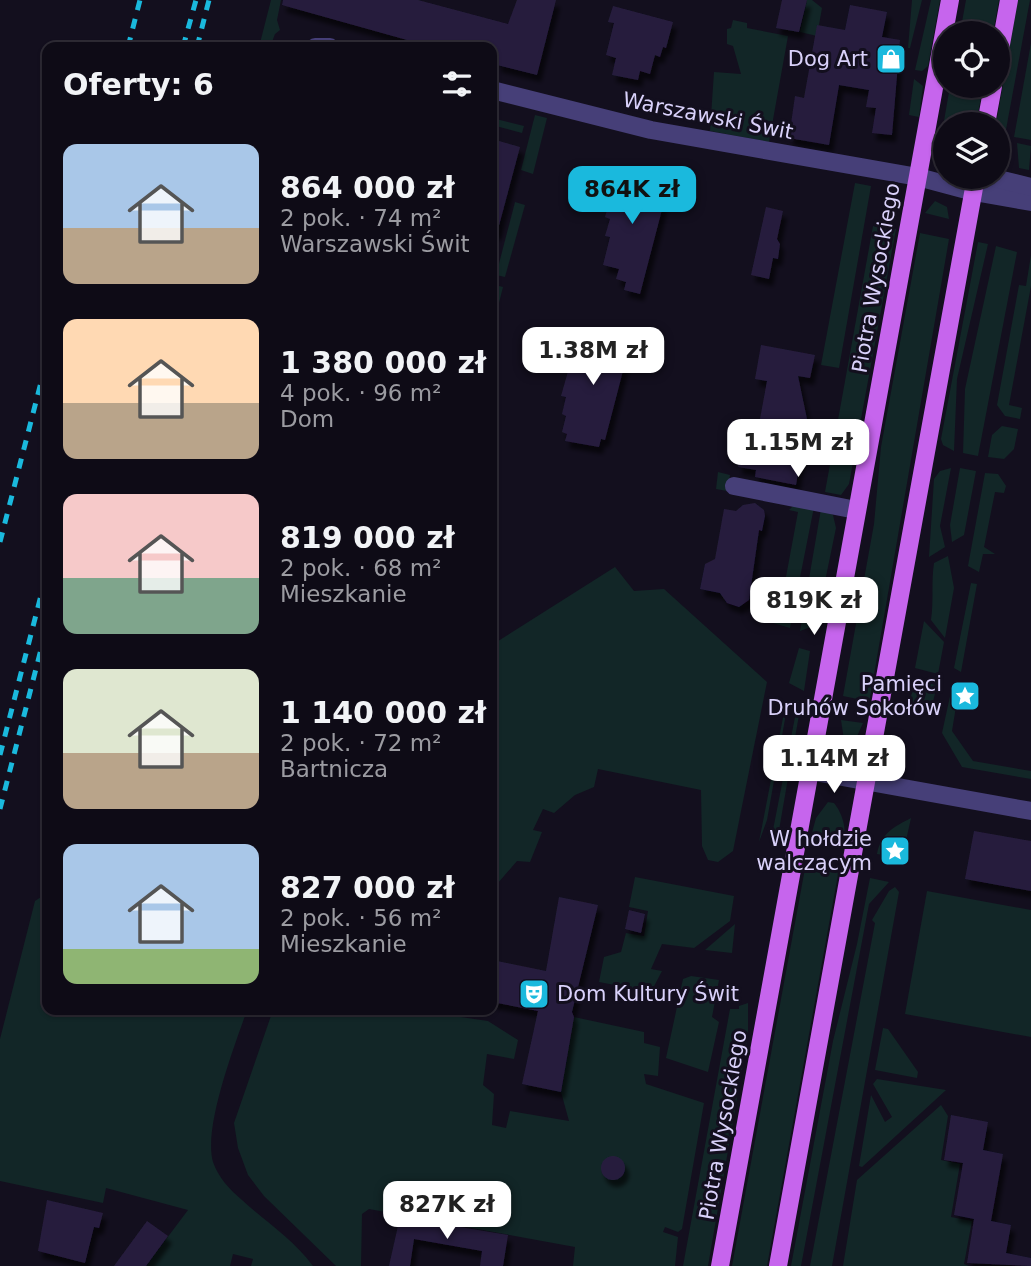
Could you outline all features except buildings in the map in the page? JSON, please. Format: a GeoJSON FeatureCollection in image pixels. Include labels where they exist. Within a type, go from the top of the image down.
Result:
{"type":"FeatureCollection","features":[{"type":"Feature","properties":{"kind":"main road","name":"Piotra Wysockiego"},"geometry":{"type":"LineString","coordinates":[[720,1266],[950,0]]}},
{"type":"Feature","properties":{"kind":"main road"},"geometry":{"type":"LineString","coordinates":[[1005,21],[1009,0]]}},
{"type":"Feature","properties":{"kind":"main road"},"geometry":{"type":"LineString","coordinates":[[778,1266],[974,189]]}},
{"type":"Feature","properties":{"kind":"street","name":"Warszawski Świt"},"geometry":{"type":"LineString","coordinates":[[497,91],[652,130],[918,177]]}},
{"type":"Feature","properties":{"kind":"street"},"geometry":{"type":"LineString","coordinates":[[918,177],[933,176]]}},
{"type":"Feature","properties":{"kind":"street"},"geometry":{"type":"LineString","coordinates":[[918,177],[933,179]]}},
{"type":"Feature","properties":{"kind":"street"},"geometry":{"type":"LineString","coordinates":[[1010,182],[1031,187]]}},
{"type":"Feature","properties":{"kind":"street"},"geometry":{"type":"LineString","coordinates":[[988,189],[1031,202]]}},
{"type":"Feature","properties":{"kind":"street"},"geometry":{"type":"LineString","coordinates":[[733,486],[856,510]]}},
{"type":"Feature","properties":{"kind":"street"},"geometry":{"type":"LineString","coordinates":[[809,771],[1031,811]]}},
{"type":"Feature","properties":{"kind":"green space"},"geometry":{"type":"Polygon","coordinates":[[[271,0],[281,0],[277,20],[280,30],[272,42],[260,42],[271,0]]]}},
{"type":"Feature","properties":{"kind":"green space"},"geometry":{"type":"Polygon","coordinates":[[[807,0],[812,0],[822,8],[817,36],[800,32],[807,0]]]}},
{"type":"Feature","properties":{"kind":"green space"},"geometry":{"type":"Polygon","coordinates":[[[912,0],[922,0],[908,48],[912,0]]]}},
{"type":"Feature","properties":{"kind":"green space"},"geometry":{"type":"Polygon","coordinates":[[[931,0],[940,0],[936,21],[933,21],[928,66],[922,71],[915,70],[931,0]]]}},
{"type":"Feature","properties":{"kind":"green space"},"geometry":{"type":"Polygon","coordinates":[[[966,0],[999,0],[995,21],[962,21],[966,0]]]}},
{"type":"Feature","properties":{"kind":"green space"},"geometry":{"type":"Polygon","coordinates":[[[1018,0],[1030,0],[1009,112],[998,112],[1001,98],[1010,98],[1010,45],[1018,0]]]}},
{"type":"Feature","properties":{"kind":"green space"},"geometry":{"type":"Polygon","coordinates":[[[733,20],[747,23],[747,28],[788,36],[769,142],[710,131],[714,72],[741,74],[733,46],[727,44],[727,29],[731,28],[733,20]]]}},
{"type":"Feature","properties":{"kind":"green space"},"geometry":{"type":"Polygon","coordinates":[[[1031,43],[1031,140],[1014,137],[1031,43]]]}},
{"type":"Feature","properties":{"kind":"green space"},"geometry":{"type":"Polygon","coordinates":[[[914,79],[923,86],[919,117],[909,115],[914,79]]]}},
{"type":"Feature","properties":{"kind":"green space"},"geometry":{"type":"Polygon","coordinates":[[[948,98],[981,98],[978,112],[946,112],[948,98]]]}},
{"type":"Feature","properties":{"kind":"green space"},"geometry":{"type":"Polygon","coordinates":[[[535,115],[547,118],[533,174],[521,170],[535,115]]]}},
{"type":"Feature","properties":{"kind":"green space"},"geometry":{"type":"Polygon","coordinates":[[[497,119],[524,126],[522,133],[497,126],[497,119]]]}},
{"type":"Feature","properties":{"kind":"green space"},"geometry":{"type":"Polygon","coordinates":[[[1017,143],[1031,146],[1029,170],[1019,168],[1017,143]]]}},
{"type":"Feature","properties":{"kind":"green space"},"geometry":{"type":"Polygon","coordinates":[[[855,183],[871,186],[839,368],[821,365],[855,183]]]}},
{"type":"Feature","properties":{"kind":"green space"},"geometry":{"type":"Polygon","coordinates":[[[935,201],[947,207],[949,219],[925,213],[935,201]]]}},
{"type":"Feature","properties":{"kind":"green space"},"geometry":{"type":"Polygon","coordinates":[[[515,202],[525,205],[505,277],[497,275],[515,202]]]}},
{"type":"Feature","properties":{"kind":"green space"},"geometry":{"type":"Polygon","coordinates":[[[873,226],[896,229],[849,484],[841,495],[825,492],[873,226]]]}},
{"type":"Feature","properties":{"kind":"green space"},"geometry":{"type":"Polygon","coordinates":[[[920,233],[949,239],[870,698],[867,701],[843,696],[874,524],[881,447],[920,233]]]}},
{"type":"Feature","properties":{"kind":"green space"},"geometry":{"type":"Polygon","coordinates":[[[978,242],[988,244],[957,379],[954,451],[943,445],[941,439],[978,242]]]}},
{"type":"Feature","properties":{"kind":"green space"},"geometry":{"type":"Polygon","coordinates":[[[996,246],[1017,252],[978,456],[963,453],[965,389],[996,246]]]}},
{"type":"Feature","properties":{"kind":"green space"},"geometry":{"type":"Polygon","coordinates":[[[1031,255],[1031,286],[1009,405],[1022,408],[1020,419],[1005,416],[997,405],[1019,285],[1026,286],[1031,255]]]}},
{"type":"Feature","properties":{"kind":"green space"},"geometry":{"type":"Polygon","coordinates":[[[497,285],[503,287],[497,311],[497,285]]]}},
{"type":"Feature","properties":{"kind":"green space"},"geometry":{"type":"Polygon","coordinates":[[[1002,426],[1018,429],[1014,449],[1004,459],[988,457],[992,435],[1002,426]]]}},
{"type":"Feature","properties":{"kind":"green space"},"geometry":{"type":"Polygon","coordinates":[[[951,468],[940,526],[945,547],[929,557],[934,479],[940,471],[951,468]]]}},
{"type":"Feature","properties":{"kind":"green space"},"geometry":{"type":"Polygon","coordinates":[[[960,468],[976,471],[964,535],[952,542],[950,525],[960,468]]]}},
{"type":"Feature","properties":{"kind":"green space"},"geometry":{"type":"Polygon","coordinates":[[[718,472],[730,475],[727,491],[716,489],[718,472]]]}},
{"type":"Feature","properties":{"kind":"green space"},"geometry":{"type":"Polygon","coordinates":[[[985,473],[998,474],[1006,486],[1004,493],[995,492],[984,547],[995,554],[983,554],[979,572],[968,566],[985,473]]]}},
{"type":"Feature","properties":{"kind":"green space"},"geometry":{"type":"Polygon","coordinates":[[[794,505],[814,507],[790,628],[773,623],[768,618],[778,620],[798,512],[789,510],[794,505]]]}},
{"type":"Feature","properties":{"kind":"green space"},"geometry":{"type":"Polygon","coordinates":[[[821,509],[833,515],[836,528],[816,625],[800,631],[821,509]]]}},
{"type":"Feature","properties":{"kind":"green space"},"geometry":{"type":"Polygon","coordinates":[[[948,556],[954,588],[945,638],[931,620],[934,563],[948,556]]]}},
{"type":"Feature","properties":{"kind":"green space"},"geometry":{"type":"Polygon","coordinates":[[[615,567],[634,591],[664,589],[767,682],[733,851],[718,862],[708,860],[702,846],[701,790],[598,769],[594,787],[575,795],[554,813],[543,809],[533,830],[542,832],[530,862],[517,861],[497,884],[497,642],[615,567]]]}},
{"type":"Feature","properties":{"kind":"green space"},"geometry":{"type":"Polygon","coordinates":[[[971,583],[977,584],[961,672],[954,668],[971,583]]]}},
{"type":"Feature","properties":{"kind":"green space"},"geometry":{"type":"Polygon","coordinates":[[[924,621],[944,642],[938,674],[915,668],[924,621]]]}},
{"type":"Feature","properties":{"kind":"green space"},"geometry":{"type":"Polygon","coordinates":[[[799,648],[810,651],[804,691],[789,683],[799,648]]]}},
{"type":"Feature","properties":{"kind":"green space"},"geometry":{"type":"Polygon","coordinates":[[[915,681],[937,685],[931,710],[909,704],[915,681]]]}},
{"type":"Feature","properties":{"kind":"green space"},"geometry":{"type":"Polygon","coordinates":[[[952,687],[959,688],[952,731],[973,761],[1031,771],[1031,779],[962,767],[942,733],[952,687]]]}},
{"type":"Feature","properties":{"kind":"green space"},"geometry":{"type":"Polygon","coordinates":[[[800,701],[787,708],[767,820],[759,842],[786,702],[800,701]]]}},
{"type":"Feature","properties":{"kind":"green space"},"geometry":{"type":"Polygon","coordinates":[[[800,708],[778,836],[773,830],[796,712],[800,708]]]}},
{"type":"Feature","properties":{"kind":"green space"},"geometry":{"type":"Polygon","coordinates":[[[841,720],[863,723],[854,743],[849,744],[844,740],[841,720]]]}},
{"type":"Feature","properties":{"kind":"green space"},"geometry":{"type":"Polygon","coordinates":[[[828,802],[834,803],[842,818],[845,834],[842,845],[810,840],[816,818],[828,802]]]}},
{"type":"Feature","properties":{"kind":"green space"},"geometry":{"type":"Polygon","coordinates":[[[911,818],[903,854],[896,855],[897,849],[892,849],[890,856],[877,854],[885,836],[911,818]]]}},
{"type":"Feature","properties":{"kind":"green space"},"geometry":{"type":"Polygon","coordinates":[[[806,863],[839,869],[767,1266],[732,1266],[806,863]]]}},
{"type":"Feature","properties":{"kind":"green space"},"geometry":{"type":"Polygon","coordinates":[[[635,877],[734,896],[730,921],[694,948],[662,944],[651,969],[662,971],[651,992],[599,982],[604,957],[621,952],[626,933],[644,936],[648,911],[629,907],[635,877]]]}},
{"type":"Feature","properties":{"kind":"green space"},"geometry":{"type":"Polygon","coordinates":[[[870,878],[889,882],[869,904],[801,1266],[791,1266],[833,1041],[870,878]]]}},
{"type":"Feature","properties":{"kind":"green space"},"geometry":{"type":"Polygon","coordinates":[[[895,887],[899,892],[832,1266],[810,1266],[875,923],[872,920],[889,891],[895,887]]]}},
{"type":"Feature","properties":{"kind":"green space"},"geometry":{"type":"Polygon","coordinates":[[[927,891],[1031,910],[1031,1037],[905,1014],[927,891]]]}},
{"type":"Feature","properties":{"kind":"green space"},"geometry":{"type":"Polygon","coordinates":[[[42,896],[42,1015],[245,1015],[216,1108],[212,1128],[213,1162],[221,1178],[233,1192],[288,1239],[313,1266],[251,1266],[253,1259],[233,1254],[230,1266],[146,1266],[188,1210],[106,1188],[103,1203],[0,1181],[0,1039],[35,901],[42,896]]]}},
{"type":"Feature","properties":{"kind":"green space"},"geometry":{"type":"Polygon","coordinates":[[[735,924],[732,953],[705,950],[735,924]]]}},
{"type":"Feature","properties":{"kind":"green space"},"geometry":{"type":"Polygon","coordinates":[[[691,976],[719,980],[712,1017],[719,1022],[708,1072],[666,1058],[683,979],[691,976]]]}},
{"type":"Feature","properties":{"kind":"green space"},"geometry":{"type":"Polygon","coordinates":[[[748,1003],[748,1035],[708,1266],[683,1266],[730,1009],[739,1009],[739,1006],[748,1003]]]}},
{"type":"Feature","properties":{"kind":"green space"},"geometry":{"type":"Polygon","coordinates":[[[271,1015],[447,1015],[488,1021],[518,1040],[514,1059],[487,1054],[483,1085],[494,1094],[492,1125],[506,1128],[510,1111],[569,1121],[561,1092],[574,1017],[644,1032],[644,1043],[660,1047],[658,1076],[644,1074],[646,1084],[704,1103],[682,1229],[678,1232],[665,1227],[663,1232],[678,1237],[675,1266],[573,1266],[575,1247],[369,1209],[362,1214],[361,1266],[336,1266],[264,1196],[248,1175],[238,1148],[234,1123],[271,1015]]]}},
{"type":"Feature","properties":{"kind":"green space"},"geometry":{"type":"Polygon","coordinates":[[[883,1028],[888,1029],[918,1072],[917,1078],[875,1070],[883,1028]]]}},
{"type":"Feature","properties":{"kind":"green space"},"geometry":{"type":"Polygon","coordinates":[[[877,1079],[946,1090],[862,1167],[859,1166],[871,1095],[885,1122],[892,1117],[873,1084],[877,1079]]]}},
{"type":"Feature","properties":{"kind":"green space"},"geometry":{"type":"Polygon","coordinates":[[[941,1105],[948,1116],[941,1160],[960,1164],[951,1217],[972,1221],[964,1264],[969,1266],[843,1266],[857,1180],[941,1105]]]}},
{"type":"Feature","properties":{"kind":"railway"},"geometry":{"type":"LineString","coordinates":[[129,42],[140,0]]}},
{"type":"Feature","properties":{"kind":"railway"},"geometry":{"type":"LineString","coordinates":[[184,42],[196,0]]}},
{"type":"Feature","properties":{"kind":"railway"},"geometry":{"type":"LineString","coordinates":[[198,42],[209,0]]}},
{"type":"Feature","properties":{"kind":"railway"},"geometry":{"type":"LineString","coordinates":[[0,542],[42,378]]}},
{"type":"Feature","properties":{"kind":"railway"},"geometry":{"type":"LineString","coordinates":[[0,755],[42,591]]}},
{"type":"Feature","properties":{"kind":"railway"},"geometry":{"type":"LineString","coordinates":[[0,809],[42,645]]}},
{"type":"Feature","properties":{"kind":"place","name":"Dog Art"},"geometry":{"type":"Point","coordinates":[891,59]}},
{"type":"Feature","properties":{"kind":"place","name":"Pamięci Druhów Sokołów"},"geometry":{"type":"Point","coordinates":[965,696]}},
{"type":"Feature","properties":{"kind":"place","name":"W hołdzie walczącym"},"geometry":{"type":"Point","coordinates":[895,851]}},
{"type":"Feature","properties":{"kind":"place","name":"Dom Kultury Świt"},"geometry":{"type":"Point","coordinates":[534,994]}}]}
